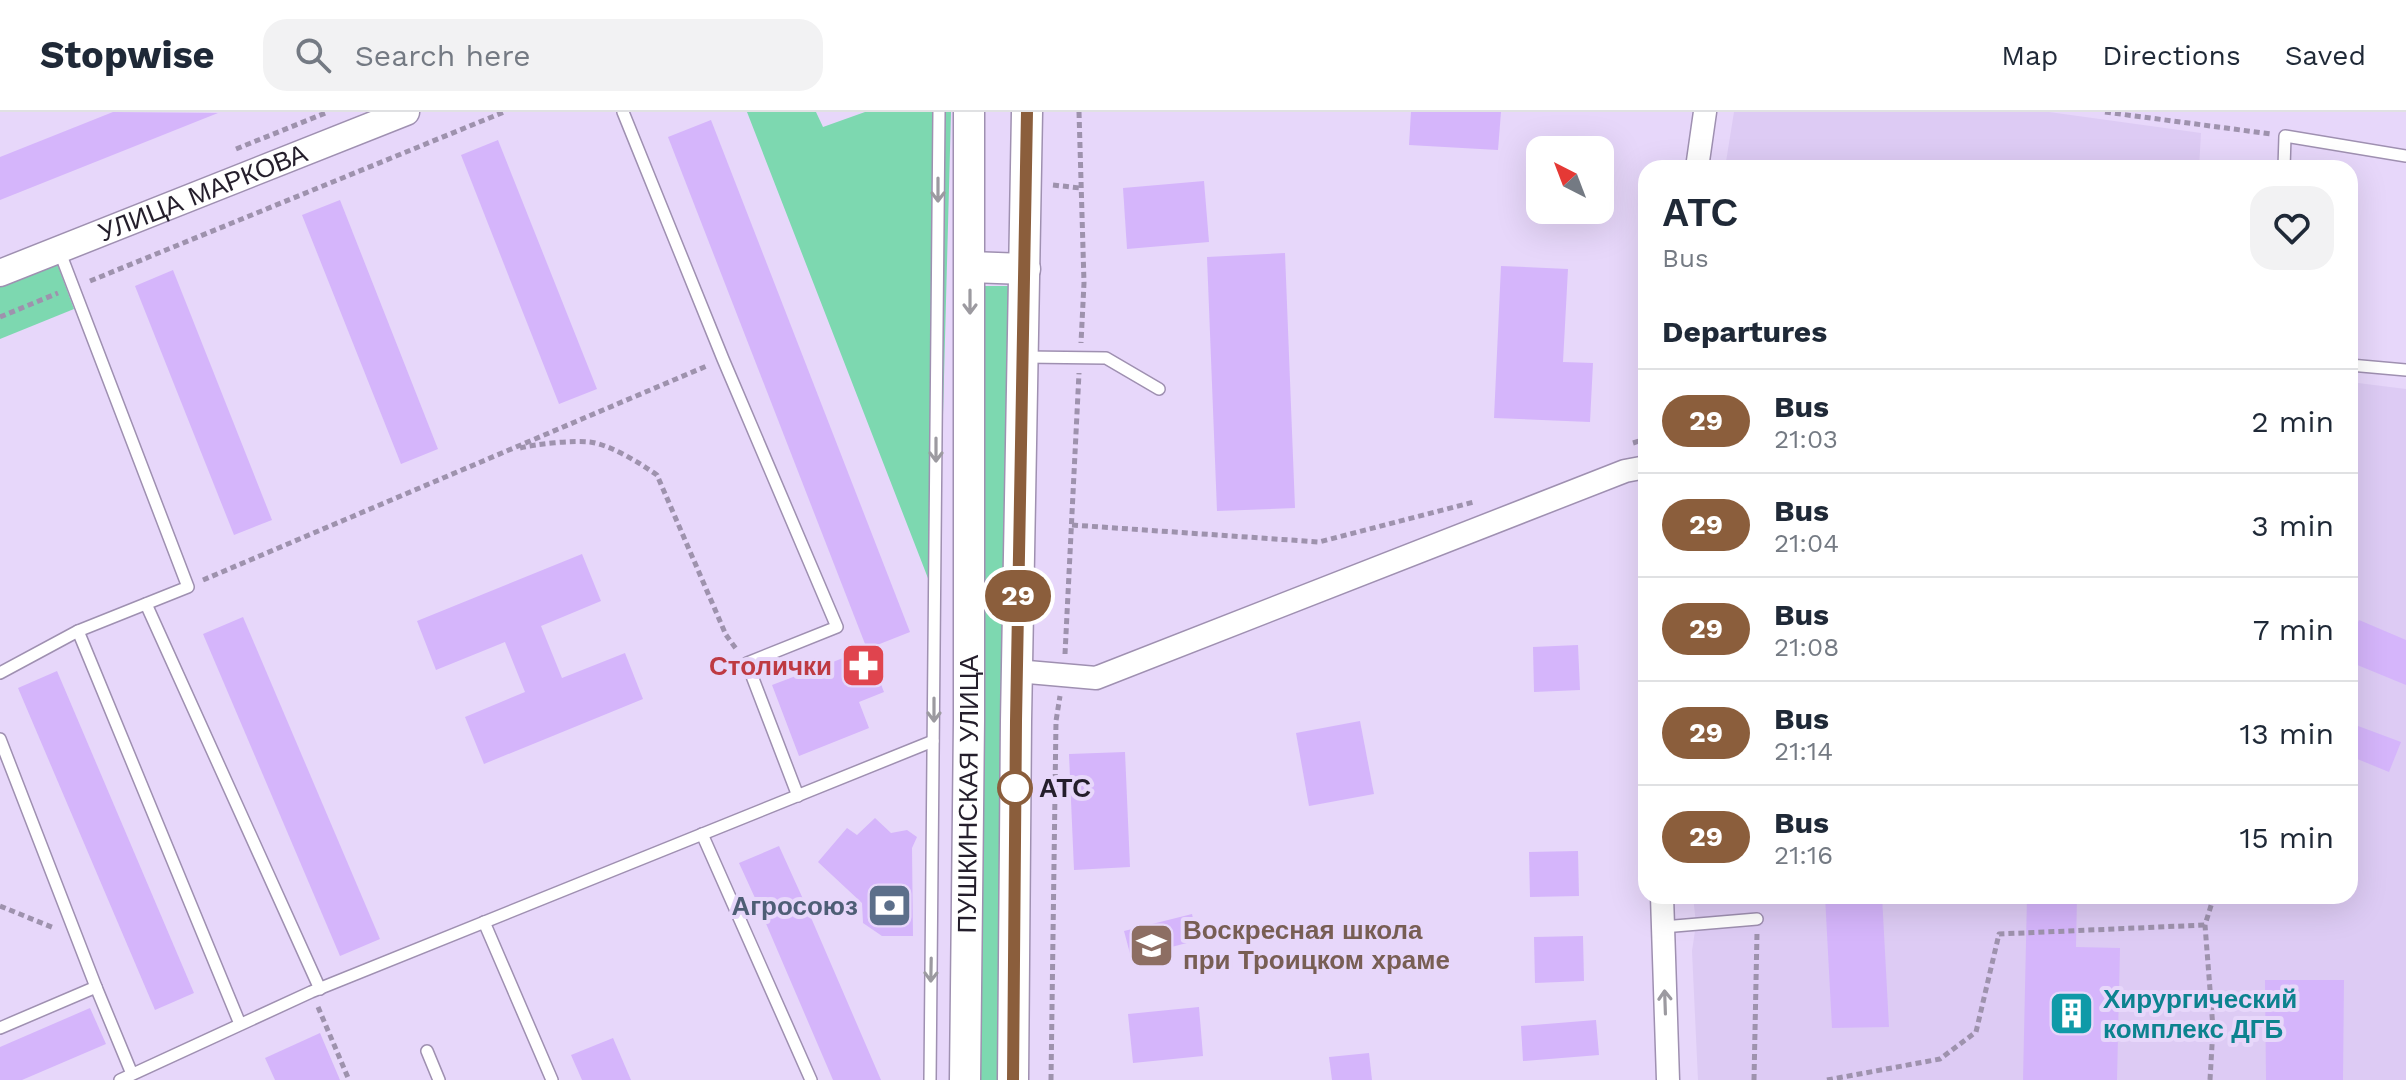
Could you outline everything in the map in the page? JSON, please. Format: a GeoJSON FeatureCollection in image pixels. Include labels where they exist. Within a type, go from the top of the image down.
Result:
{"type":"FeatureCollection","features":[{"type":"Feature","properties":{"kind":"main road","name":"ПУШКИНСКАЯ УЛИЦА"},"geometry":{"type":"LineString","coordinates":[[965,1080],[969,112]]}},
{"type":"Feature","properties":{"kind":"main road","name":"ПУШКИНСКАЯ УЛИЦА"},"geometry":{"type":"LineString","coordinates":[[1013,1080],[1016,671],[1027,112]]}},
{"type":"Feature","properties":{"kind":"main road"},"geometry":{"type":"LineString","coordinates":[[970,267],[1025,269]]}},
{"type":"Feature","properties":{"kind":"street","name":"УЛИЦА МАРКОВА"},"geometry":{"type":"LineString","coordinates":[[0,273],[406,112]]}},
{"type":"Feature","properties":{"kind":"street"},"geometry":{"type":"LineString","coordinates":[[1698,160],[1705,112]]}},
{"type":"Feature","properties":{"kind":"street"},"geometry":{"type":"LineString","coordinates":[[1016,671],[1096,678],[1610,476],[1638,469]]}},
{"type":"Feature","properties":{"kind":"street"},"geometry":{"type":"LineString","coordinates":[[1662,904],[1668,1080]]}},
{"type":"Feature","properties":{"kind":"lane"},"geometry":{"type":"LineString","coordinates":[[623,112],[723,359],[837,627],[747,663],[798,796]]}},
{"type":"Feature","properties":{"kind":"lane"},"geometry":{"type":"LineString","coordinates":[[930,1080],[939,112]]}},
{"type":"Feature","properties":{"kind":"lane"},"geometry":{"type":"LineString","coordinates":[[2284,160],[2285,136],[2406,156]]}},
{"type":"Feature","properties":{"kind":"lane"},"geometry":{"type":"LineString","coordinates":[[0,673],[78,631],[188,587],[58,250]]}},
{"type":"Feature","properties":{"kind":"lane"},"geometry":{"type":"LineString","coordinates":[[1024,357],[1106,358],[1159,389]]}},
{"type":"Feature","properties":{"kind":"lane"},"geometry":{"type":"LineString","coordinates":[[2358,366],[2406,370]]}},
{"type":"Feature","properties":{"kind":"lane"},"geometry":{"type":"LineString","coordinates":[[146,604],[316,990]]}},
{"type":"Feature","properties":{"kind":"lane"},"geometry":{"type":"LineString","coordinates":[[78,631],[240,1024]]}},
{"type":"Feature","properties":{"kind":"lane"},"geometry":{"type":"LineString","coordinates":[[0,739],[132,1074]]}},
{"type":"Feature","properties":{"kind":"lane"},"geometry":{"type":"LineString","coordinates":[[120,1080],[316,990],[933,741]]}},
{"type":"Feature","properties":{"kind":"lane"},"geometry":{"type":"LineString","coordinates":[[702,834],[811,1080]]}},
{"type":"Feature","properties":{"kind":"lane"},"geometry":{"type":"LineString","coordinates":[[1663,927],[1757,919]]}},
{"type":"Feature","properties":{"kind":"lane"},"geometry":{"type":"LineString","coordinates":[[484,922],[552,1080]]}},
{"type":"Feature","properties":{"kind":"lane"},"geometry":{"type":"LineString","coordinates":[[0,1028],[96,987]]}},
{"type":"Feature","properties":{"kind":"lane"},"geometry":{"type":"LineString","coordinates":[[427,1051],[439,1080]]}},
{"type":"Feature","properties":{"kind":"path"},"geometry":{"type":"LineString","coordinates":[[0,317],[504,112]]}},
{"type":"Feature","properties":{"kind":"path"},"geometry":{"type":"LineString","coordinates":[[1051,1080],[1056,721],[1064,675],[1084,283],[1079,112]]}},
{"type":"Feature","properties":{"kind":"path"},"geometry":{"type":"LineString","coordinates":[[2105,112],[2285,136]]}},
{"type":"Feature","properties":{"kind":"path"},"geometry":{"type":"LineString","coordinates":[[188,587],[723,359]]}},
{"type":"Feature","properties":{"kind":"path"},"geometry":{"type":"LineString","coordinates":[[500,454],[532,445],[590,442],[634,459],[657,475],[726,635],[747,663]]}},
{"type":"Feature","properties":{"kind":"path"},"geometry":{"type":"LineString","coordinates":[[1632,444],[1638,442]]}},
{"type":"Feature","properties":{"kind":"path"},"geometry":{"type":"LineString","coordinates":[[1072,525],[1319,542],[1475,502]]}},
{"type":"Feature","properties":{"kind":"path"},"geometry":{"type":"LineString","coordinates":[[2210,1080],[2213,1028],[2205,925],[2212,904]]}},
{"type":"Feature","properties":{"kind":"path"},"geometry":{"type":"LineString","coordinates":[[0,906],[77,937]]}},
{"type":"Feature","properties":{"kind":"path"},"geometry":{"type":"LineString","coordinates":[[1754,1080],[1757,919]]}},
{"type":"Feature","properties":{"kind":"path"},"geometry":{"type":"LineString","coordinates":[[1827,1080],[1940,1059],[1976,1032],[1999,934],[2205,925]]}},
{"type":"Feature","properties":{"kind":"path"},"geometry":{"type":"LineString","coordinates":[[316,990],[349,1080]]}},
{"type":"Feature","properties":{"kind":"shaded area"},"geometry":{"type":"Polygon","coordinates":[[[1734,112],[2049,112],[2201,133],[2199,160],[1726,160],[1734,112]]]}},
{"type":"Feature","properties":{"kind":"shaded area"},"geometry":{"type":"Polygon","coordinates":[[[2358,383],[2406,389],[2406,1080],[1698,1080],[1692,951],[1696,924],[1694,904],[2358,904],[2358,383]]]}},
{"type":"Feature","properties":{"kind":"green space"},"geometry":{"type":"Polygon","coordinates":[[[747,112],[816,112],[823,127],[865,112],[951,112],[938,604],[747,112]]]}},
{"type":"Feature","properties":{"kind":"green space"},"geometry":{"type":"Polygon","coordinates":[[[57,263],[74,309],[0,339],[0,285],[57,263]]]}},
{"type":"Feature","properties":{"kind":"green space"},"geometry":{"type":"Polygon","coordinates":[[[985,286],[1012,286],[1000,1080],[977,1080],[983,731],[985,286]]]}},
{"type":"Feature","properties":{"kind":"building"},"geometry":{"type":"Polygon","coordinates":[[[113,112],[218,113],[0,200],[0,157],[113,112]]]}},
{"type":"Feature","properties":{"kind":"building"},"geometry":{"type":"Polygon","coordinates":[[[1411,112],[1501,112],[1498,150],[1409,145],[1411,112]]]}},
{"type":"Feature","properties":{"kind":"building"},"geometry":{"type":"Polygon","coordinates":[[[711,120],[910,632],[867,649],[668,137],[711,120]]]}},
{"type":"Feature","properties":{"kind":"building"},"geometry":{"type":"Polygon","coordinates":[[[498,140],[597,389],[559,404],[461,155],[498,140]]]}},
{"type":"Feature","properties":{"kind":"building"},"geometry":{"type":"Polygon","coordinates":[[[1204,181],[1209,242],[1127,249],[1123,188],[1204,181]]]}},
{"type":"Feature","properties":{"kind":"building"},"geometry":{"type":"Polygon","coordinates":[[[340,200],[438,449],[401,464],[302,215],[340,200]]]}},
{"type":"Feature","properties":{"kind":"building"},"geometry":{"type":"Polygon","coordinates":[[[1285,253],[1295,508],[1217,511],[1207,257],[1285,253]]]}},
{"type":"Feature","properties":{"kind":"building"},"geometry":{"type":"Polygon","coordinates":[[[1501,266],[1568,269],[1563,362],[1593,363],[1590,422],[1494,418],[1501,266]]]}},
{"type":"Feature","properties":{"kind":"building"},"geometry":{"type":"Polygon","coordinates":[[[173,270],[272,520],[234,535],[135,286],[173,270]]]}},
{"type":"Feature","properties":{"kind":"building"},"geometry":{"type":"Polygon","coordinates":[[[582,554],[601,601],[541,626],[562,678],[625,653],[643,699],[484,764],[465,717],[525,692],[505,642],[436,670],[417,621],[582,554]]]}},
{"type":"Feature","properties":{"kind":"building"},"geometry":{"type":"Polygon","coordinates":[[[243,617],[380,939],[340,956],[203,634],[243,617]]]}},
{"type":"Feature","properties":{"kind":"building"},"geometry":{"type":"Polygon","coordinates":[[[2359,620],[2406,640],[2406,685],[2358,665],[2359,620]]]}},
{"type":"Feature","properties":{"kind":"building"},"geometry":{"type":"Polygon","coordinates":[[[1578,645],[1580,690],[1534,692],[1533,647],[1578,645]]]}},
{"type":"Feature","properties":{"kind":"building"},"geometry":{"type":"Polygon","coordinates":[[[867,649],[884,692],[859,702],[869,728],[799,756],[772,685],[867,649]]]}},
{"type":"Feature","properties":{"kind":"building"},"geometry":{"type":"Polygon","coordinates":[[[57,671],[194,993],[155,1010],[18,688],[57,671]]]}},
{"type":"Feature","properties":{"kind":"building"},"geometry":{"type":"Polygon","coordinates":[[[1360,721],[1374,794],[1309,806],[1296,733],[1360,721]]]}},
{"type":"Feature","properties":{"kind":"building"},"geometry":{"type":"Polygon","coordinates":[[[2358,726],[2401,742],[2389,772],[2358,759],[2358,726]]]}},
{"type":"Feature","properties":{"kind":"building"},"geometry":{"type":"Polygon","coordinates":[[[1125,752],[1130,867],[1074,870],[1069,754],[1125,752]]]}},
{"type":"Feature","properties":{"kind":"building"},"geometry":{"type":"Polygon","coordinates":[[[875,818],[891,833],[907,830],[917,837],[912,848],[913,936],[882,936],[863,923],[862,903],[818,862],[847,828],[857,835],[875,818]]]}},
{"type":"Feature","properties":{"kind":"building"},"geometry":{"type":"Polygon","coordinates":[[[779,846],[881,1080],[833,1080],[739,863],[779,846]]]}},
{"type":"Feature","properties":{"kind":"building"},"geometry":{"type":"Polygon","coordinates":[[[1578,851],[1579,896],[1530,897],[1529,852],[1578,851]]]}},
{"type":"Feature","properties":{"kind":"building"},"geometry":{"type":"Polygon","coordinates":[[[1825,904],[1882,904],[1889,1027],[1832,1028],[1825,904]]]}},
{"type":"Feature","properties":{"kind":"building","name":"Хирургический комплекс ДГБ"},"geometry":{"type":"Polygon","coordinates":[[[2027,904],[2077,904],[2076,947],[2120,948],[2117,1080],[2023,1080],[2027,904]]]}},
{"type":"Feature","properties":{"kind":"building"},"geometry":{"type":"Polygon","coordinates":[[[1192,914],[1198,940],[1164,949],[1167,957],[1133,965],[1124,931],[1192,914]]]}},
{"type":"Feature","properties":{"kind":"building"},"geometry":{"type":"Polygon","coordinates":[[[1583,936],[1584,981],[1535,983],[1534,937],[1583,936]]]}},
{"type":"Feature","properties":{"kind":"building"},"geometry":{"type":"Polygon","coordinates":[[[2265,980],[2344,980],[2343,1080],[2266,1080],[2265,980]]]}},
{"type":"Feature","properties":{"kind":"building"},"geometry":{"type":"Polygon","coordinates":[[[1199,1007],[1203,1056],[1133,1063],[1128,1014],[1199,1007]]]}},
{"type":"Feature","properties":{"kind":"building"},"geometry":{"type":"Polygon","coordinates":[[[90,1008],[106,1044],[22,1080],[0,1080],[0,1047],[90,1008]]]}},
{"type":"Feature","properties":{"kind":"building"},"geometry":{"type":"Polygon","coordinates":[[[1596,1020],[1599,1055],[1523,1061],[1521,1026],[1596,1020]]]}},
{"type":"Feature","properties":{"kind":"building"},"geometry":{"type":"Polygon","coordinates":[[[320,1033],[340,1080],[275,1080],[265,1058],[320,1033]]]}},
{"type":"Feature","properties":{"kind":"building"},"geometry":{"type":"Polygon","coordinates":[[[613,1038],[631,1080],[582,1080],[571,1055],[613,1038]]]}},
{"type":"Feature","properties":{"kind":"building"},"geometry":{"type":"Polygon","coordinates":[[[1369,1053],[1372,1080],[1332,1080],[1329,1057],[1369,1053]]]}},
{"type":"Feature","properties":{"kind":"bus line","name":"29"},"geometry":{"type":"LineString","coordinates":[[1013,1080],[1027,112]]}},
{"type":"Feature","properties":{"kind":"place","name":"Столички"},"geometry":{"type":"Point","coordinates":[863,666]}},
{"type":"Feature","properties":{"kind":"place","name":"АТС"},"geometry":{"type":"Point","coordinates":[1015,788]}},
{"type":"Feature","properties":{"kind":"place","name":"Агросоюз"},"geometry":{"type":"Point","coordinates":[889,906]}},
{"type":"Feature","properties":{"kind":"place","name":"Воскресная школа при Троицком храме"},"geometry":{"type":"Point","coordinates":[1152,945]}},
{"type":"Feature","properties":{"kind":"place","name":"Хирургический комплекс ДГБ"},"geometry":{"type":"Point","coordinates":[2072,1014]}}]}
